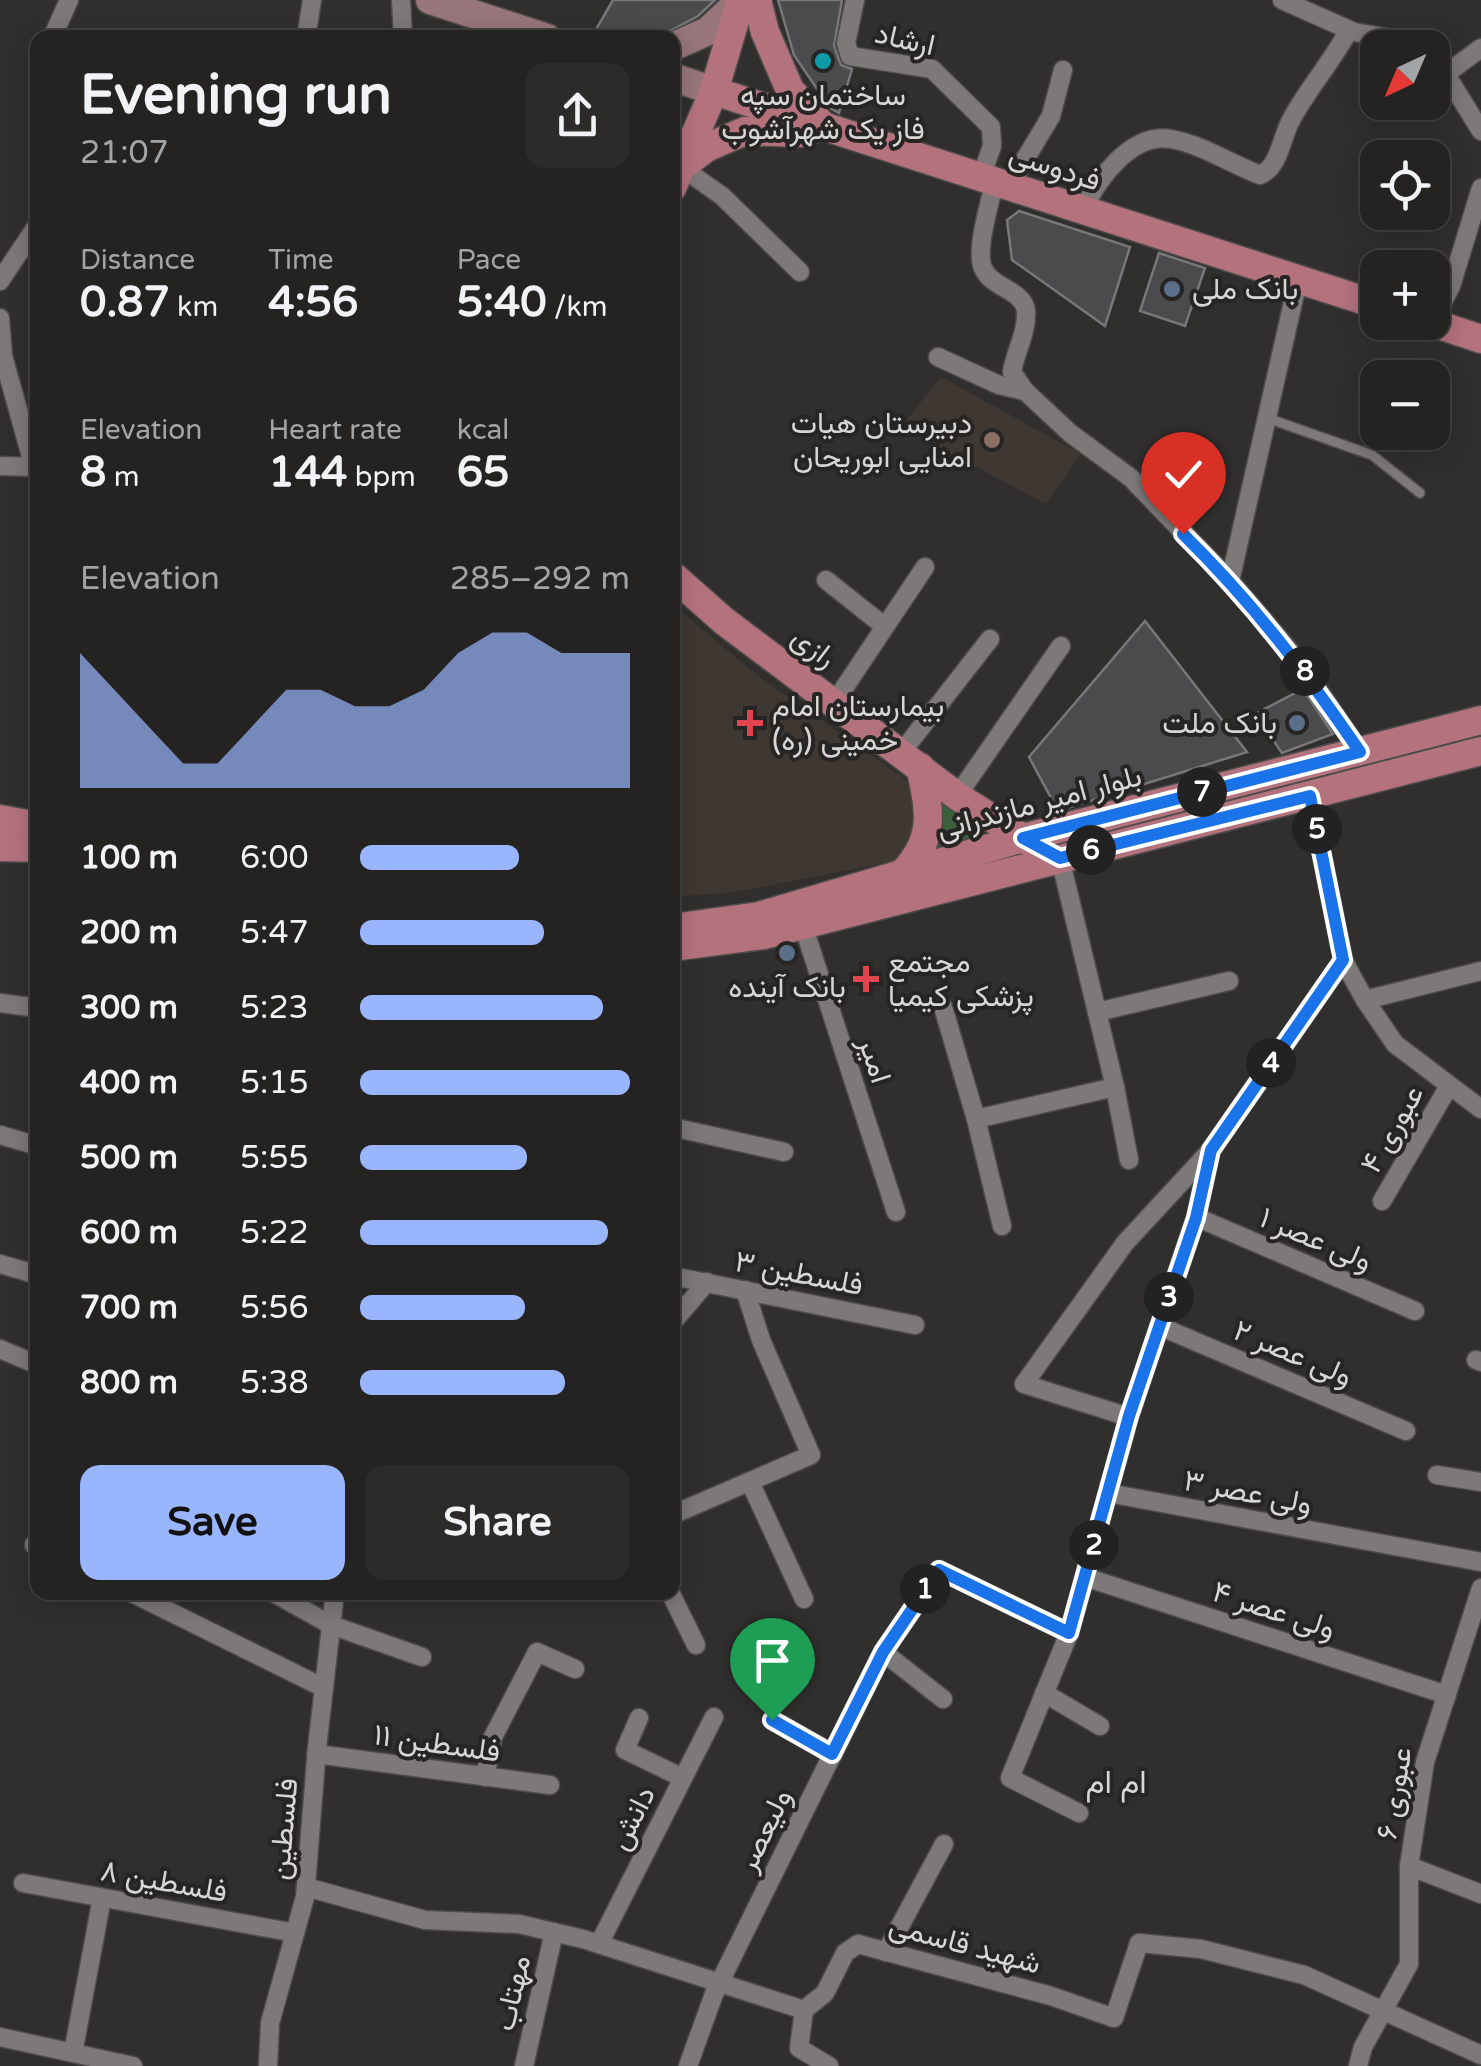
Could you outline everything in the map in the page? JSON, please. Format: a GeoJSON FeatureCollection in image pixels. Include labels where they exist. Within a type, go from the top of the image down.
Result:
{"type":"FeatureCollection","features":[{"type":"Feature","properties":{"kind":"main road"},"geometry":{"type":"LineString","coordinates":[[430,0],[523,30]]}},
{"type":"Feature","properties":{"kind":"main road"},"geometry":{"type":"LineString","coordinates":[[680,43],[708,31],[741,0]]}},
{"type":"Feature","properties":{"kind":"main road"},"geometry":{"type":"LineString","coordinates":[[680,170],[714,91],[741,0]]}},
{"type":"Feature","properties":{"kind":"main road"},"geometry":{"type":"LineString","coordinates":[[680,174],[715,143],[745,131],[800,133],[823,126],[790,90],[764,32],[757,0]]}},
{"type":"Feature","properties":{"kind":"main road"},"geometry":{"type":"LineString","coordinates":[[680,80],[714,91]]}},
{"type":"Feature","properties":{"kind":"main road","name":"فردوسی"},"geometry":{"type":"LineString","coordinates":[[714,91],[1360,300]]}},
{"type":"Feature","properties":{"kind":"main road"},"geometry":{"type":"LineString","coordinates":[[1450,329],[1481,339]]}},
{"type":"Feature","properties":{"kind":"main road","name":"رازی"},"geometry":{"type":"LineString","coordinates":[[680,581],[724,621],[957,796],[1060,858]]}},
{"type":"Feature","properties":{"kind":"main road","name":"بلوار امیر مازندرانی"},"geometry":{"type":"LineString","coordinates":[[680,927],[760,916],[1023,838],[1481,720]]}},
{"type":"Feature","properties":{"kind":"main road","name":"بلوار امیر مازندرانی"},"geometry":{"type":"LineString","coordinates":[[680,947],[764,935],[1481,752]]}},
{"type":"Feature","properties":{"kind":"main road"},"geometry":{"type":"LineString","coordinates":[[902,874],[926,842],[928,797],[910,760]]}},
{"type":"Feature","properties":{"kind":"main road"},"geometry":{"type":"LineString","coordinates":[[0,819],[30,825]]}},
{"type":"Feature","properties":{"kind":"main road"},"geometry":{"type":"LineString","coordinates":[[0,847],[30,848]]}},
{"type":"Feature","properties":{"kind":"street"},"geometry":{"type":"LineString","coordinates":[[307,30],[312,0]]}},
{"type":"Feature","properties":{"kind":"street"},"geometry":{"type":"LineString","coordinates":[[401,0],[403,30]]}},
{"type":"Feature","properties":{"kind":"street","name":"ارشاد"},"geometry":{"type":"LineString","coordinates":[[855,0],[846,43],[850,56],[932,69],[991,127],[994,182]]}},
{"type":"Feature","properties":{"kind":"street"},"geometry":{"type":"LineString","coordinates":[[1282,0],[1360,32]]}},
{"type":"Feature","properties":{"kind":"street"},"geometry":{"type":"LineString","coordinates":[[55,30],[66,1]]}},
{"type":"Feature","properties":{"kind":"street"},"geometry":{"type":"LineString","coordinates":[[1082,210],[1116,160],[1158,139],[1198,148],[1260,175],[1266,173],[1290,120],[1350,30]]}},
{"type":"Feature","properties":{"kind":"street"},"geometry":{"type":"LineString","coordinates":[[1450,71],[1481,48]]}},
{"type":"Feature","properties":{"kind":"street"},"geometry":{"type":"LineString","coordinates":[[1063,70],[1052,116],[994,182],[981,246],[982,267],[992,281],[1021,299],[1026,308],[1022,343],[1012,372],[1025,391],[1070,433],[1131,478],[1230,580],[1300,663],[1360,752]]}},
{"type":"Feature","properties":{"kind":"street"},"geometry":{"type":"LineString","coordinates":[[1450,78],[1481,131]]}},
{"type":"Feature","properties":{"kind":"street"},"geometry":{"type":"LineString","coordinates":[[680,178],[722,196],[800,272]]}},
{"type":"Feature","properties":{"kind":"street"},"geometry":{"type":"LineString","coordinates":[[1450,288],[1481,188]]}},
{"type":"Feature","properties":{"kind":"street"},"geometry":{"type":"LineString","coordinates":[[0,281],[30,236]]}},
{"type":"Feature","properties":{"kind":"street"},"geometry":{"type":"LineString","coordinates":[[1230,580],[1298,280]]}},
{"type":"Feature","properties":{"kind":"street"},"geometry":{"type":"LineString","coordinates":[[0,318],[3,356],[30,447]]}},
{"type":"Feature","properties":{"kind":"street"},"geometry":{"type":"LineString","coordinates":[[938,357],[999,385],[1025,391]]}},
{"type":"Feature","properties":{"kind":"street"},"geometry":{"type":"LineString","coordinates":[[0,466],[30,467]]}},
{"type":"Feature","properties":{"kind":"street"},"geometry":{"type":"LineString","coordinates":[[834,703],[925,567]]}},
{"type":"Feature","properties":{"kind":"street"},"geometry":{"type":"LineString","coordinates":[[826,580],[884,626]]}},
{"type":"Feature","properties":{"kind":"street"},"geometry":{"type":"LineString","coordinates":[[910,760],[990,639]]}},
{"type":"Feature","properties":{"kind":"street"},"geometry":{"type":"LineString","coordinates":[[957,796],[1062,646]]}},
{"type":"Feature","properties":{"kind":"street"},"geometry":{"type":"LineString","coordinates":[[1310,796],[1343,960],[1395,1044],[1481,1110]]}},
{"type":"Feature","properties":{"kind":"street"},"geometry":{"type":"LineString","coordinates":[[1060,858],[1129,1160]]}},
{"type":"Feature","properties":{"kind":"street","name":"امیر"},"geometry":{"type":"LineString","coordinates":[[802,925],[896,1212]]}},
{"type":"Feature","properties":{"kind":"street"},"geometry":{"type":"LineString","coordinates":[[1129,1416],[1024,1384],[1125,1243],[1211,1150],[1343,960]]}},
{"type":"Feature","properties":{"kind":"street"},"geometry":{"type":"LineString","coordinates":[[1365,1000],[1481,971]]}},
{"type":"Feature","properties":{"kind":"street"},"geometry":{"type":"LineString","coordinates":[[1097,1012],[1229,981]]}},
{"type":"Feature","properties":{"kind":"street"},"geometry":{"type":"LineString","coordinates":[[0,1003],[30,1007]]}},
{"type":"Feature","properties":{"kind":"street"},"geometry":{"type":"LineString","coordinates":[[943,1007],[1002,1226]]}},
{"type":"Feature","properties":{"kind":"street","name":"عبوری ۴"},"geometry":{"type":"LineString","coordinates":[[1382,1201],[1449,1086]]}},
{"type":"Feature","properties":{"kind":"street"},"geometry":{"type":"LineString","coordinates":[[976,1118],[1115,1087]]}},
{"type":"Feature","properties":{"kind":"street"},"geometry":{"type":"LineString","coordinates":[[680,1129],[784,1152]]}},
{"type":"Feature","properties":{"kind":"street"},"geometry":{"type":"LineString","coordinates":[[0,1135],[30,1144]]}},
{"type":"Feature","properties":{"kind":"street"},"geometry":{"type":"LineString","coordinates":[[1078,1814],[1010,1778],[1069,1633],[1129,1416],[1196,1218],[1211,1150]]}},
{"type":"Feature","properties":{"kind":"street","name":"ولی عصر ۱"},"geometry":{"type":"LineString","coordinates":[[1196,1218],[1415,1310]]}},
{"type":"Feature","properties":{"kind":"street"},"geometry":{"type":"LineString","coordinates":[[0,1264],[30,1273]]}},
{"type":"Feature","properties":{"kind":"street","name":"فلسطین ۳"},"geometry":{"type":"LineString","coordinates":[[680,1277],[915,1325]]}},
{"type":"Feature","properties":{"kind":"street"},"geometry":{"type":"LineString","coordinates":[[680,1314],[707,1282]]}},
{"type":"Feature","properties":{"kind":"street"},"geometry":{"type":"LineString","coordinates":[[680,1513],[811,1455],[762,1340],[746,1290]]}},
{"type":"Feature","properties":{"kind":"street","name":"ولی عصر ۲"},"geometry":{"type":"LineString","coordinates":[[1159,1326],[1406,1431]]}},
{"type":"Feature","properties":{"kind":"street"},"geometry":{"type":"LineString","coordinates":[[0,1349],[30,1362]]}},
{"type":"Feature","properties":{"kind":"street"},"geometry":{"type":"LineString","coordinates":[[1436,1475],[1481,1482]]}},
{"type":"Feature","properties":{"kind":"street"},"geometry":{"type":"LineString","coordinates":[[750,1482],[804,1599]]}},
{"type":"Feature","properties":{"kind":"street","name":"ولی عصر ۳"},"geometry":{"type":"LineString","coordinates":[[1108,1493],[1481,1562]]}},
{"type":"Feature","properties":{"kind":"street","name":"ولیعصر"},"geometry":{"type":"LineString","coordinates":[[688,2066],[720,1982],[883,1652],[939,1570],[1069,1633]]}},
{"type":"Feature","properties":{"kind":"street","name":"ولی عصر ۴"},"geometry":{"type":"LineString","coordinates":[[1085,1577],[1446,1695]]}},
{"type":"Feature","properties":{"kind":"street","name":"عبوری ۶"},"geometry":{"type":"LineString","coordinates":[[1358,2066],[1364,2047],[1409,1964],[1409,1866],[1425,1762],[1481,1588]]}},
{"type":"Feature","properties":{"kind":"street"},"geometry":{"type":"LineString","coordinates":[[146,1600],[324,1688]]}},
{"type":"Feature","properties":{"kind":"street"},"geometry":{"type":"LineString","coordinates":[[286,1600],[331,1625],[422,1657]]}},
{"type":"Feature","properties":{"kind":"street","name":"فلسطین"},"geometry":{"type":"LineString","coordinates":[[268,2066],[270,2022],[306,1887],[334,1600]]}},
{"type":"Feature","properties":{"kind":"street"},"geometry":{"type":"LineString","coordinates":[[674,1600],[696,1645]]}},
{"type":"Feature","properties":{"kind":"street"},"geometry":{"type":"LineString","coordinates":[[485,1776],[493,1737],[538,1652],[576,1668]]}},
{"type":"Feature","properties":{"kind":"street"},"geometry":{"type":"LineString","coordinates":[[883,1652],[944,1700]]}},
{"type":"Feature","properties":{"kind":"street"},"geometry":{"type":"LineString","coordinates":[[1044,1693],[1100,1726]]}},
{"type":"Feature","properties":{"kind":"street","name":"دانش"},"geometry":{"type":"LineString","coordinates":[[599,1944],[714,1717]]}},
{"type":"Feature","properties":{"kind":"street"},"geometry":{"type":"LineString","coordinates":[[639,1718],[625,1750],[683,1778]]}},
{"type":"Feature","properties":{"kind":"street"},"geometry":{"type":"LineString","coordinates":[[772,1720],[832,1754]]}},
{"type":"Feature","properties":{"kind":"street","name":"فلسطین ۱۱"},"geometry":{"type":"LineString","coordinates":[[316,1754],[550,1786]]}},
{"type":"Feature","properties":{"kind":"street"},"geometry":{"type":"LineString","coordinates":[[886,1952],[944,1844]]}},
{"type":"Feature","properties":{"kind":"street"},"geometry":{"type":"LineString","coordinates":[[1409,1866],[1481,1894]]}},
{"type":"Feature","properties":{"kind":"street","name":"فلسطین ۸"},"geometry":{"type":"LineString","coordinates":[[22,1883],[295,1933]]}},
{"type":"Feature","properties":{"kind":"street"},"geometry":{"type":"LineString","coordinates":[[306,1887],[425,1920],[520,1924],[554,1932],[804,2010],[800,2048],[829,2066]]}},
{"type":"Feature","properties":{"kind":"street"},"geometry":{"type":"LineString","coordinates":[[73,2053],[102,1898]]}},
{"type":"Feature","properties":{"kind":"street","name":"مهتاب"},"geometry":{"type":"LineString","coordinates":[[524,2066],[554,1932]]}},
{"type":"Feature","properties":{"kind":"street","name":"شهید قاسمی"},"geometry":{"type":"LineString","coordinates":[[804,2010],[825,1993],[844,1953],[858,1944],[1051,1996],[1114,2018],[1139,1944],[1201,1949],[1304,1975],[1384,2010]]}},
{"type":"Feature","properties":{"kind":"street"},"geometry":{"type":"LineString","coordinates":[[1384,2010],[1481,2055]]}},
{"type":"Feature","properties":{"kind":"street"},"geometry":{"type":"LineString","coordinates":[[0,2038],[133,2066]]}},
{"type":"Feature","properties":{"kind":"lane"},"geometry":{"type":"LineString","coordinates":[[1267,418],[1372,455],[1420,493]]}},
{"type":"Feature","properties":{"kind":"shaded area","name":"دبیرستان هیات امنایی ابوریحان"},"geometry":{"type":"Polygon","coordinates":[[[941,377],[1081,454],[1046,504],[901,427],[941,377]]]}},
{"type":"Feature","properties":{"kind":"shaded area","name":"بیمارستان امام خمینی (ره)"},"geometry":{"type":"Polygon","coordinates":[[[680,611],[757,675],[915,786],[909,858],[736,892],[680,896],[680,611]]]}},
{"type":"Feature","properties":{"kind":"green space"},"geometry":{"type":"Polygon","coordinates":[[[931,786],[991,842],[923,861],[931,786]]]}},
{"type":"Feature","properties":{"kind":"building"},"geometry":{"type":"Polygon","coordinates":[[[613,0],[715,0],[698,16],[672,30],[596,30],[613,0]]]}},
{"type":"Feature","properties":{"kind":"building","name":"ساختمان سپه فاز یک شهرآشوب"},"geometry":{"type":"Polygon","coordinates":[[[778,0],[842,0],[834,46],[841,65],[852,69],[839,113],[830,108],[794,55],[778,0]]]}},
{"type":"Feature","properties":{"kind":"building"},"geometry":{"type":"Polygon","coordinates":[[[1019,211],[1130,247],[1105,326],[1012,260],[1007,220],[1019,211]]]}},
{"type":"Feature","properties":{"kind":"building","name":"بانک ملی"},"geometry":{"type":"Polygon","coordinates":[[[1159,253],[1205,268],[1185,326],[1140,311],[1159,253]]]}},
{"type":"Feature","properties":{"kind":"building"},"geometry":{"type":"Polygon","coordinates":[[[1145,621],[1247,752],[1058,811],[1029,757],[1145,621]]]}},
{"type":"Feature","properties":{"kind":"building","name":"بانک ملت"},"geometry":{"type":"Polygon","coordinates":[[[1303,689],[1333,734],[1282,753],[1255,714],[1303,689]]]}},
{"type":"Feature","properties":{"kind":"place","name":"ساختمان سپه فاز یک شهرآشوب"},"geometry":{"type":"Point","coordinates":[823,61]}},
{"type":"Feature","properties":{"kind":"place","name":"بانک ملی"},"geometry":{"type":"Point","coordinates":[1172,289]}},
{"type":"Feature","properties":{"kind":"place","name":"دبیرستان هیات امنایی ابوریحان"},"geometry":{"type":"Point","coordinates":[992,440]}},
{"type":"Feature","properties":{"kind":"place","name":"بیمارستان امام خمینی (ره)"},"geometry":{"type":"Point","coordinates":[750,723]}},
{"type":"Feature","properties":{"kind":"place","name":"بانک ملت"},"geometry":{"type":"Point","coordinates":[1297,723]}},
{"type":"Feature","properties":{"kind":"place","name":"بانک آینده"},"geometry":{"type":"Point","coordinates":[787,953]}},
{"type":"Feature","properties":{"kind":"place","name":"مجتمع پزشکی کیمیا"},"geometry":{"type":"Point","coordinates":[866,979]}},
{"type":"Feature","properties":{"kind":"district","name":"ام ام"},"geometry":{"type":"Point","coordinates":[1116,1782]}},
{"type":"Feature","properties":{"kind":"route"},"geometry":{"type":"LineString","coordinates":[[772,1720],[832,1754],[883,1652],[939,1570],[1069,1633],[1129,1416],[1196,1218],[1211,1150],[1343,960],[1310,796],[1060,858],[1023,838],[1360,752],[1300,663],[1230,580],[1183,534]]}}]}
